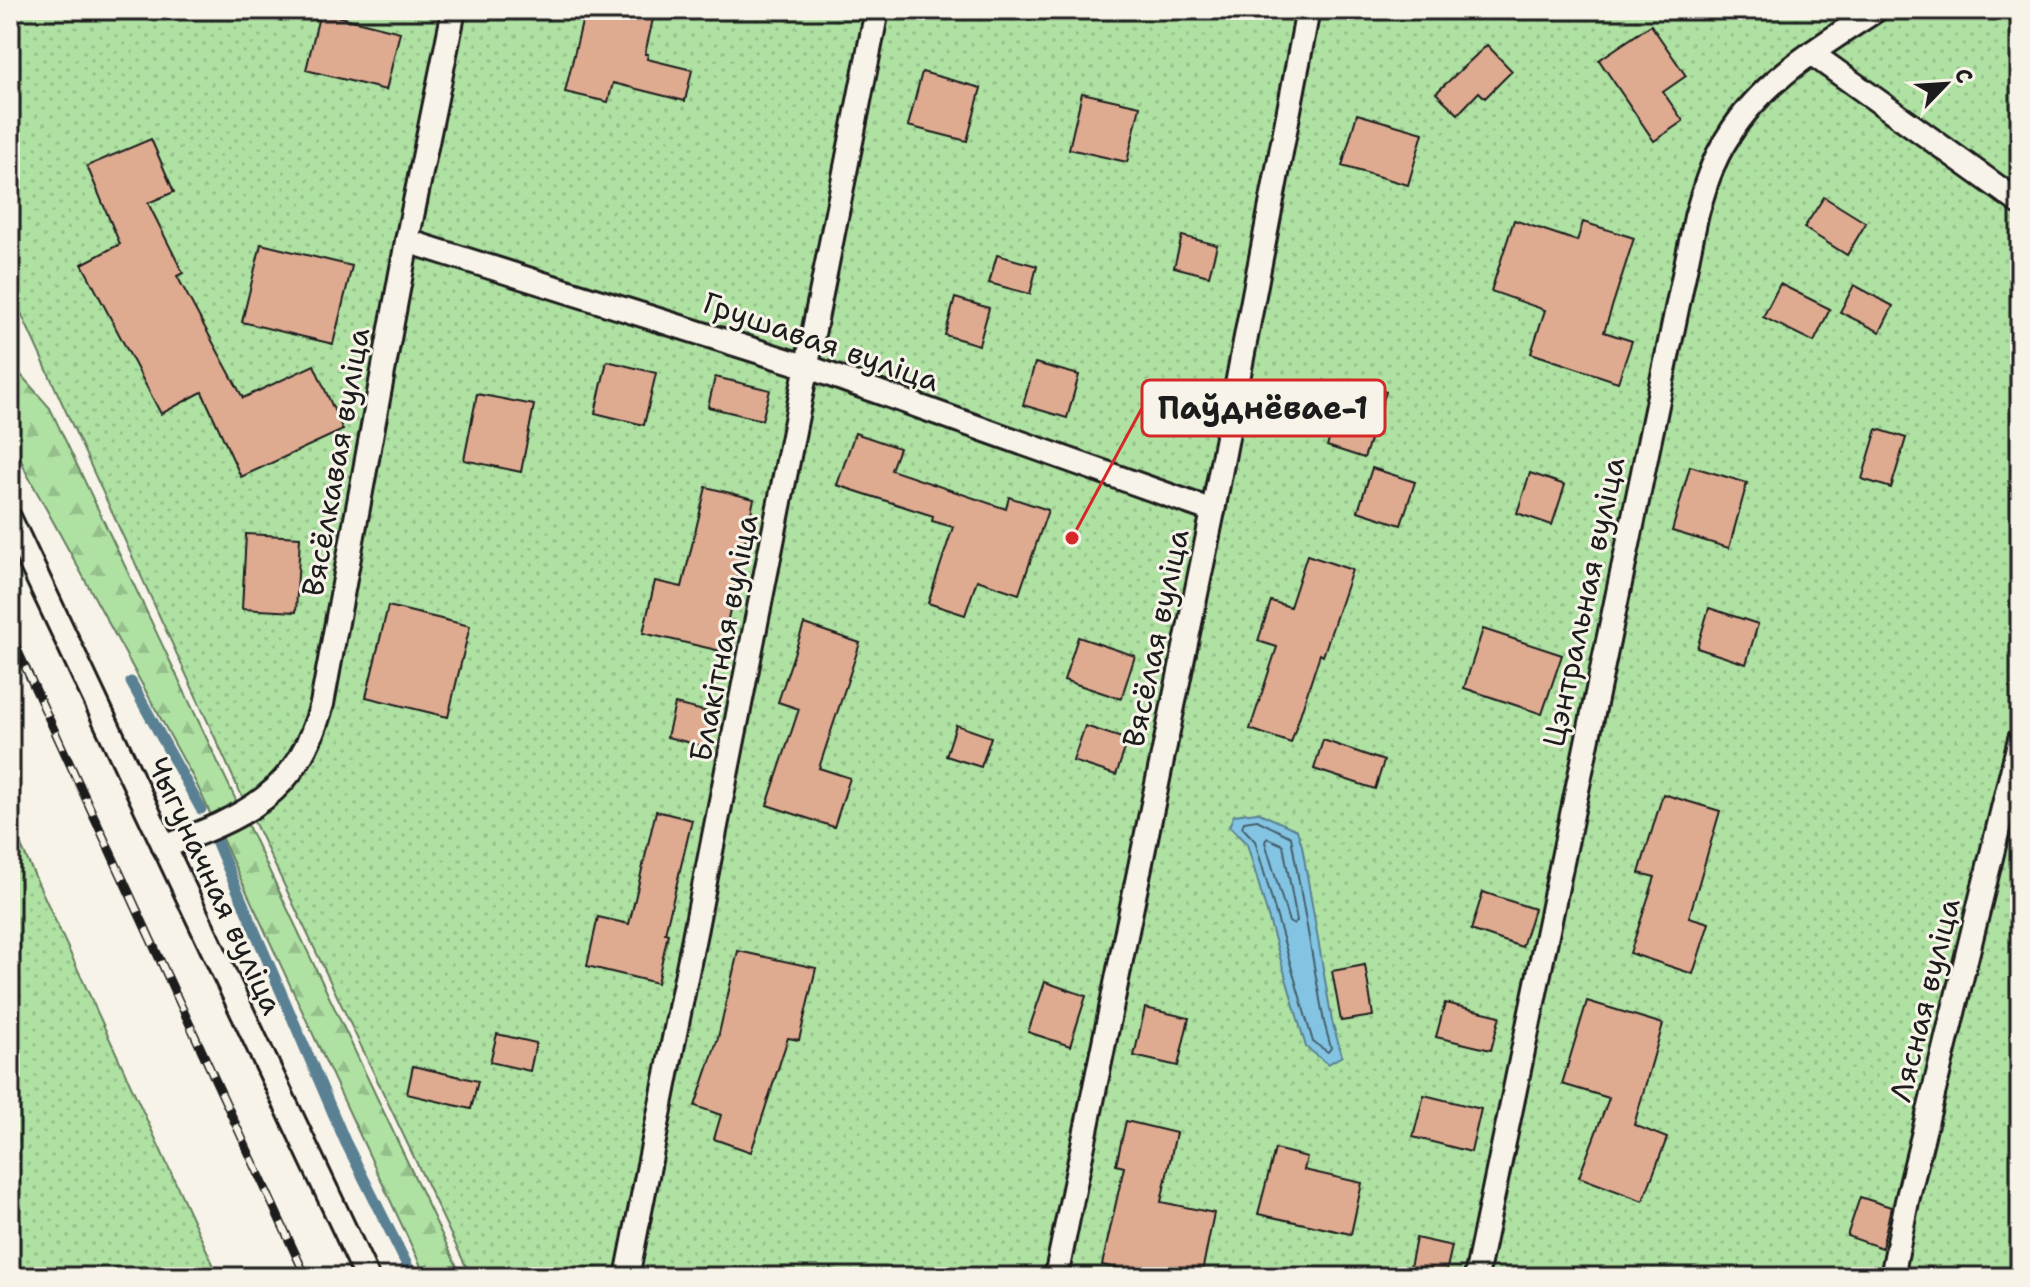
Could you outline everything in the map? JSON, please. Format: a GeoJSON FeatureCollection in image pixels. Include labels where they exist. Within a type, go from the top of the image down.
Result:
{"type":"FeatureCollection","features":[{"type":"Feature","properties":{"kind":"lane","name":"Вясёлкавая вуліца"},"geometry":{"type":"LineString","coordinates":[[164,847],[221,824],[268,797],[288,777],[316,727],[407,241],[454,10]]}},
{"type":"Feature","properties":{"kind":"lane","name":"Блакітная вуліца"},"geometry":{"type":"LineString","coordinates":[[627,1277],[877,10]]}},
{"type":"Feature","properties":{"kind":"lane","name":"Вясёлая вуліца"},"geometry":{"type":"LineString","coordinates":[[1056,1277],[1213,511],[1308,10]]}},
{"type":"Feature","properties":{"kind":"lane","name":"Цэнтральная вуліца"},"geometry":{"type":"LineString","coordinates":[[1476,1277],[1696,217],[1710,172],[1727,138],[1750,105],[1780,76],[1876,10]]}},
{"type":"Feature","properties":{"kind":"lane"},"geometry":{"type":"LineString","coordinates":[[1811,53],[2020,203]]}},
{"type":"Feature","properties":{"kind":"lane","name":"Грушавая вуліца"},"geometry":{"type":"LineString","coordinates":[[407,241],[808,367],[1213,511]]}},
{"type":"Feature","properties":{"kind":"lane","name":"Чыгуначная вуліца"},"geometry":{"type":"LineString","coordinates":[[10,519],[367,1277]]}},
{"type":"Feature","properties":{"kind":"lane","name":"Лясная вуліца"},"geometry":{"type":"LineString","coordinates":[[1892,1277],[1911,1186],[2020,739]]}},
{"type":"Feature","properties":{"kind":"green space"},"geometry":{"type":"Polygon","coordinates":[[[10,10],[2020,10],[2020,1277],[471,1277],[238,788],[10,289],[10,10]]]}},
{"type":"Feature","properties":{"kind":"green space"},"geometry":{"type":"Polygon","coordinates":[[[14,367],[50,408],[462,1277],[426,1277],[196,783],[26,472],[10,430],[10,370],[14,367]]]}},
{"type":"Feature","properties":{"kind":"green space"},"geometry":{"type":"Polygon","coordinates":[[[10,822],[219,1277],[10,1277],[10,822]]]}},
{"type":"Feature","properties":{"kind":"water"},"geometry":{"type":"Polygon","coordinates":[[[1257,812],[1297,830],[1302,846],[1332,1021],[1342,1056],[1328,1064],[1306,1047],[1247,844],[1229,826],[1234,815],[1257,812]]]}},
{"type":"Feature","properties":{"kind":"building"},"geometry":{"type":"Polygon","coordinates":[[[585,10],[655,10],[645,54],[648,54],[647,59],[692,70],[685,101],[613,83],[608,102],[565,92],[585,10]]]}},
{"type":"Feature","properties":{"kind":"building"},"geometry":{"type":"Polygon","coordinates":[[[320,12],[400,32],[386,90],[306,70],[320,12]]]}},
{"type":"Feature","properties":{"kind":"building"},"geometry":{"type":"Polygon","coordinates":[[[1651,25],[1686,76],[1663,92],[1683,121],[1654,141],[1599,60],[1651,25]]]}},
{"type":"Feature","properties":{"kind":"building"},"geometry":{"type":"Polygon","coordinates":[[[1487,45],[1512,71],[1485,98],[1479,92],[1458,114],[1436,93],[1487,45]]]}},
{"type":"Feature","properties":{"kind":"building"},"geometry":{"type":"Polygon","coordinates":[[[922,72],[981,88],[967,141],[908,126],[922,72]]]}},
{"type":"Feature","properties":{"kind":"building"},"geometry":{"type":"Polygon","coordinates":[[[1082,93],[1140,106],[1127,162],[1069,149],[1082,93]]]}},
{"type":"Feature","properties":{"kind":"building"},"geometry":{"type":"Polygon","coordinates":[[[1357,114],[1423,133],[1408,185],[1342,166],[1357,114]]]}},
{"type":"Feature","properties":{"kind":"building"},"geometry":{"type":"Polygon","coordinates":[[[151,139],[174,192],[148,203],[183,273],[177,276],[243,398],[314,365],[343,430],[241,477],[202,392],[161,414],[82,264],[120,244],[87,166],[151,139]]]}},
{"type":"Feature","properties":{"kind":"building"},"geometry":{"type":"Polygon","coordinates":[[[1824,197],[1866,223],[1847,255],[1804,228],[1824,197]]]}},
{"type":"Feature","properties":{"kind":"building"},"geometry":{"type":"Polygon","coordinates":[[[1514,220],[1577,241],[1583,222],[1634,238],[1604,332],[1632,341],[1618,382],[1531,353],[1545,310],[1491,291],[1514,220]]]}},
{"type":"Feature","properties":{"kind":"building"},"geometry":{"type":"Polygon","coordinates":[[[1182,236],[1217,245],[1209,276],[1174,267],[1182,236]]]}},
{"type":"Feature","properties":{"kind":"building"},"geometry":{"type":"Polygon","coordinates":[[[261,244],[352,266],[333,344],[242,322],[261,244]]]}},
{"type":"Feature","properties":{"kind":"building"},"geometry":{"type":"Polygon","coordinates":[[[997,255],[1037,266],[1030,294],[989,283],[997,255]]]}},
{"type":"Feature","properties":{"kind":"building"},"geometry":{"type":"Polygon","coordinates":[[[1780,284],[1830,309],[1814,342],[1763,317],[1780,284]]]}},
{"type":"Feature","properties":{"kind":"building"},"geometry":{"type":"Polygon","coordinates":[[[1854,285],[1893,306],[1880,332],[1840,312],[1854,285]]]}},
{"type":"Feature","properties":{"kind":"building"},"geometry":{"type":"Polygon","coordinates":[[[955,298],[989,308],[979,345],[945,335],[955,298]]]}},
{"type":"Feature","properties":{"kind":"building"},"geometry":{"type":"Polygon","coordinates":[[[607,361],[656,373],[644,425],[595,413],[607,361]]]}},
{"type":"Feature","properties":{"kind":"building"},"geometry":{"type":"Polygon","coordinates":[[[1035,363],[1079,375],[1067,418],[1023,405],[1035,363]]]}},
{"type":"Feature","properties":{"kind":"building"},"geometry":{"type":"Polygon","coordinates":[[[715,377],[770,390],[762,420],[708,407],[715,377]]]}},
{"type":"Feature","properties":{"kind":"building"},"geometry":{"type":"Polygon","coordinates":[[[1349,380],[1386,392],[1364,458],[1327,446],[1349,380]]]}},
{"type":"Feature","properties":{"kind":"building"},"geometry":{"type":"Polygon","coordinates":[[[477,394],[534,405],[521,472],[464,460],[477,394]]]}},
{"type":"Feature","properties":{"kind":"building"},"geometry":{"type":"Polygon","coordinates":[[[1877,429],[1906,438],[1891,488],[1862,479],[1877,429]]]}},
{"type":"Feature","properties":{"kind":"building"},"geometry":{"type":"Polygon","coordinates":[[[855,433],[899,448],[891,470],[1006,509],[1009,497],[1048,510],[1019,594],[977,580],[965,615],[928,603],[953,527],[932,521],[933,516],[837,485],[855,433]]]}},
{"type":"Feature","properties":{"kind":"building"},"geometry":{"type":"Polygon","coordinates":[[[1690,466],[1747,483],[1729,548],[1672,531],[1690,466]]]}},
{"type":"Feature","properties":{"kind":"building"},"geometry":{"type":"Polygon","coordinates":[[[1372,468],[1415,482],[1401,525],[1358,511],[1372,468]]]}},
{"type":"Feature","properties":{"kind":"building"},"geometry":{"type":"Polygon","coordinates":[[[1530,473],[1565,485],[1552,525],[1517,513],[1530,473]]]}},
{"type":"Feature","properties":{"kind":"building"},"geometry":{"type":"Polygon","coordinates":[[[706,487],[754,499],[721,651],[643,633],[655,581],[682,587],[706,487]]]}},
{"type":"Feature","properties":{"kind":"building"},"geometry":{"type":"Polygon","coordinates":[[[246,534],[300,537],[296,612],[242,609],[246,534]]]}},
{"type":"Feature","properties":{"kind":"building"},"geometry":{"type":"Polygon","coordinates":[[[1307,555],[1352,570],[1291,743],[1250,729],[1277,647],[1258,641],[1271,601],[1290,607],[1307,555]]]}},
{"type":"Feature","properties":{"kind":"building"},"geometry":{"type":"Polygon","coordinates":[[[388,606],[470,626],[448,717],[366,697],[388,606]]]}},
{"type":"Feature","properties":{"kind":"building"},"geometry":{"type":"Polygon","coordinates":[[[1709,608],[1758,624],[1746,664],[1697,648],[1709,608]]]}},
{"type":"Feature","properties":{"kind":"building"},"geometry":{"type":"Polygon","coordinates":[[[804,624],[860,643],[819,768],[850,778],[834,827],[767,805],[799,709],[778,702],[804,624]]]}},
{"type":"Feature","properties":{"kind":"building"},"geometry":{"type":"Polygon","coordinates":[[[1483,629],[1562,655],[1542,714],[1464,688],[1483,629]]]}},
{"type":"Feature","properties":{"kind":"building"},"geometry":{"type":"Polygon","coordinates":[[[1078,637],[1135,656],[1121,699],[1064,680],[1078,637]]]}},
{"type":"Feature","properties":{"kind":"building"},"geometry":{"type":"Polygon","coordinates":[[[675,704],[716,714],[707,747],[667,737],[675,704]]]}},
{"type":"Feature","properties":{"kind":"building"},"geometry":{"type":"Polygon","coordinates":[[[956,725],[991,737],[981,767],[946,756],[956,725]]]}},
{"type":"Feature","properties":{"kind":"building"},"geometry":{"type":"Polygon","coordinates":[[[1085,726],[1128,740],[1116,775],[1073,761],[1085,726]]]}},
{"type":"Feature","properties":{"kind":"building"},"geometry":{"type":"Polygon","coordinates":[[[1323,740],[1384,761],[1375,789],[1314,769],[1323,740]]]}},
{"type":"Feature","properties":{"kind":"building"},"geometry":{"type":"Polygon","coordinates":[[[1663,794],[1720,811],[1689,917],[1709,923],[1693,974],[1630,953],[1655,877],[1639,873],[1663,794]]]}},
{"type":"Feature","properties":{"kind":"building"},"geometry":{"type":"Polygon","coordinates":[[[656,811],[692,820],[665,933],[668,934],[657,983],[587,966],[598,917],[629,924],[656,811]]]}},
{"type":"Feature","properties":{"kind":"building"},"geometry":{"type":"Polygon","coordinates":[[[1483,892],[1534,909],[1522,947],[1471,930],[1483,892]]]}},
{"type":"Feature","properties":{"kind":"building"},"geometry":{"type":"Polygon","coordinates":[[[738,951],[816,968],[799,1040],[788,1038],[751,1152],[714,1139],[721,1115],[695,1106],[718,1038],[738,951]]]}},
{"type":"Feature","properties":{"kind":"building"},"geometry":{"type":"Polygon","coordinates":[[[1365,965],[1373,1016],[1341,1021],[1332,971],[1365,965]]]}},
{"type":"Feature","properties":{"kind":"building"},"geometry":{"type":"Polygon","coordinates":[[[1045,982],[1086,996],[1070,1046],[1028,1032],[1045,982]]]}},
{"type":"Feature","properties":{"kind":"building"},"geometry":{"type":"Polygon","coordinates":[[[1587,1001],[1663,1024],[1634,1125],[1667,1138],[1643,1201],[1579,1177],[1609,1098],[1562,1084],[1587,1001]]]}},
{"type":"Feature","properties":{"kind":"building"},"geometry":{"type":"Polygon","coordinates":[[[1445,1003],[1500,1016],[1491,1050],[1436,1037],[1445,1003]]]}},
{"type":"Feature","properties":{"kind":"building"},"geometry":{"type":"Polygon","coordinates":[[[1145,1008],[1189,1018],[1178,1066],[1134,1056],[1145,1008]]]}},
{"type":"Feature","properties":{"kind":"building"},"geometry":{"type":"Polygon","coordinates":[[[497,1034],[536,1043],[530,1071],[490,1062],[497,1034]]]}},
{"type":"Feature","properties":{"kind":"building"},"geometry":{"type":"Polygon","coordinates":[[[413,1066],[478,1081],[471,1109],[407,1094],[413,1066]]]}},
{"type":"Feature","properties":{"kind":"building"},"geometry":{"type":"Polygon","coordinates":[[[1424,1095],[1481,1109],[1471,1152],[1413,1137],[1424,1095]]]}},
{"type":"Feature","properties":{"kind":"building"},"geometry":{"type":"Polygon","coordinates":[[[1126,1121],[1176,1133],[1161,1202],[1214,1213],[1201,1277],[1156,1277],[1102,1265],[1124,1167],[1116,1165],[1126,1121]]]}},
{"type":"Feature","properties":{"kind":"building"},"geometry":{"type":"Polygon","coordinates":[[[1275,1149],[1307,1157],[1304,1170],[1362,1183],[1351,1234],[1258,1214],[1275,1149]]]}},
{"type":"Feature","properties":{"kind":"building"},"geometry":{"type":"Polygon","coordinates":[[[1860,1197],[1891,1207],[1882,1248],[1847,1236],[1860,1197]]]}},
{"type":"Feature","properties":{"kind":"building"},"geometry":{"type":"Polygon","coordinates":[[[1416,1238],[1452,1246],[1445,1277],[1408,1277],[1416,1238]]]}},
{"type":"Feature","properties":{"kind":"waterway"},"geometry":{"type":"LineString","coordinates":[[131,682],[201,809]]}},
{"type":"Feature","properties":{"kind":"waterway"},"geometry":{"type":"LineString","coordinates":[[217,843],[345,1141],[413,1277]]}},
{"type":"Feature","properties":{"kind":"railway"},"geometry":{"type":"LineString","coordinates":[[10,634],[306,1277]]}},
{"type":"Feature","properties":{"kind":"place","name":"Паўднёвае-1"},"geometry":{"type":"Point","coordinates":[1072,538]}}]}
